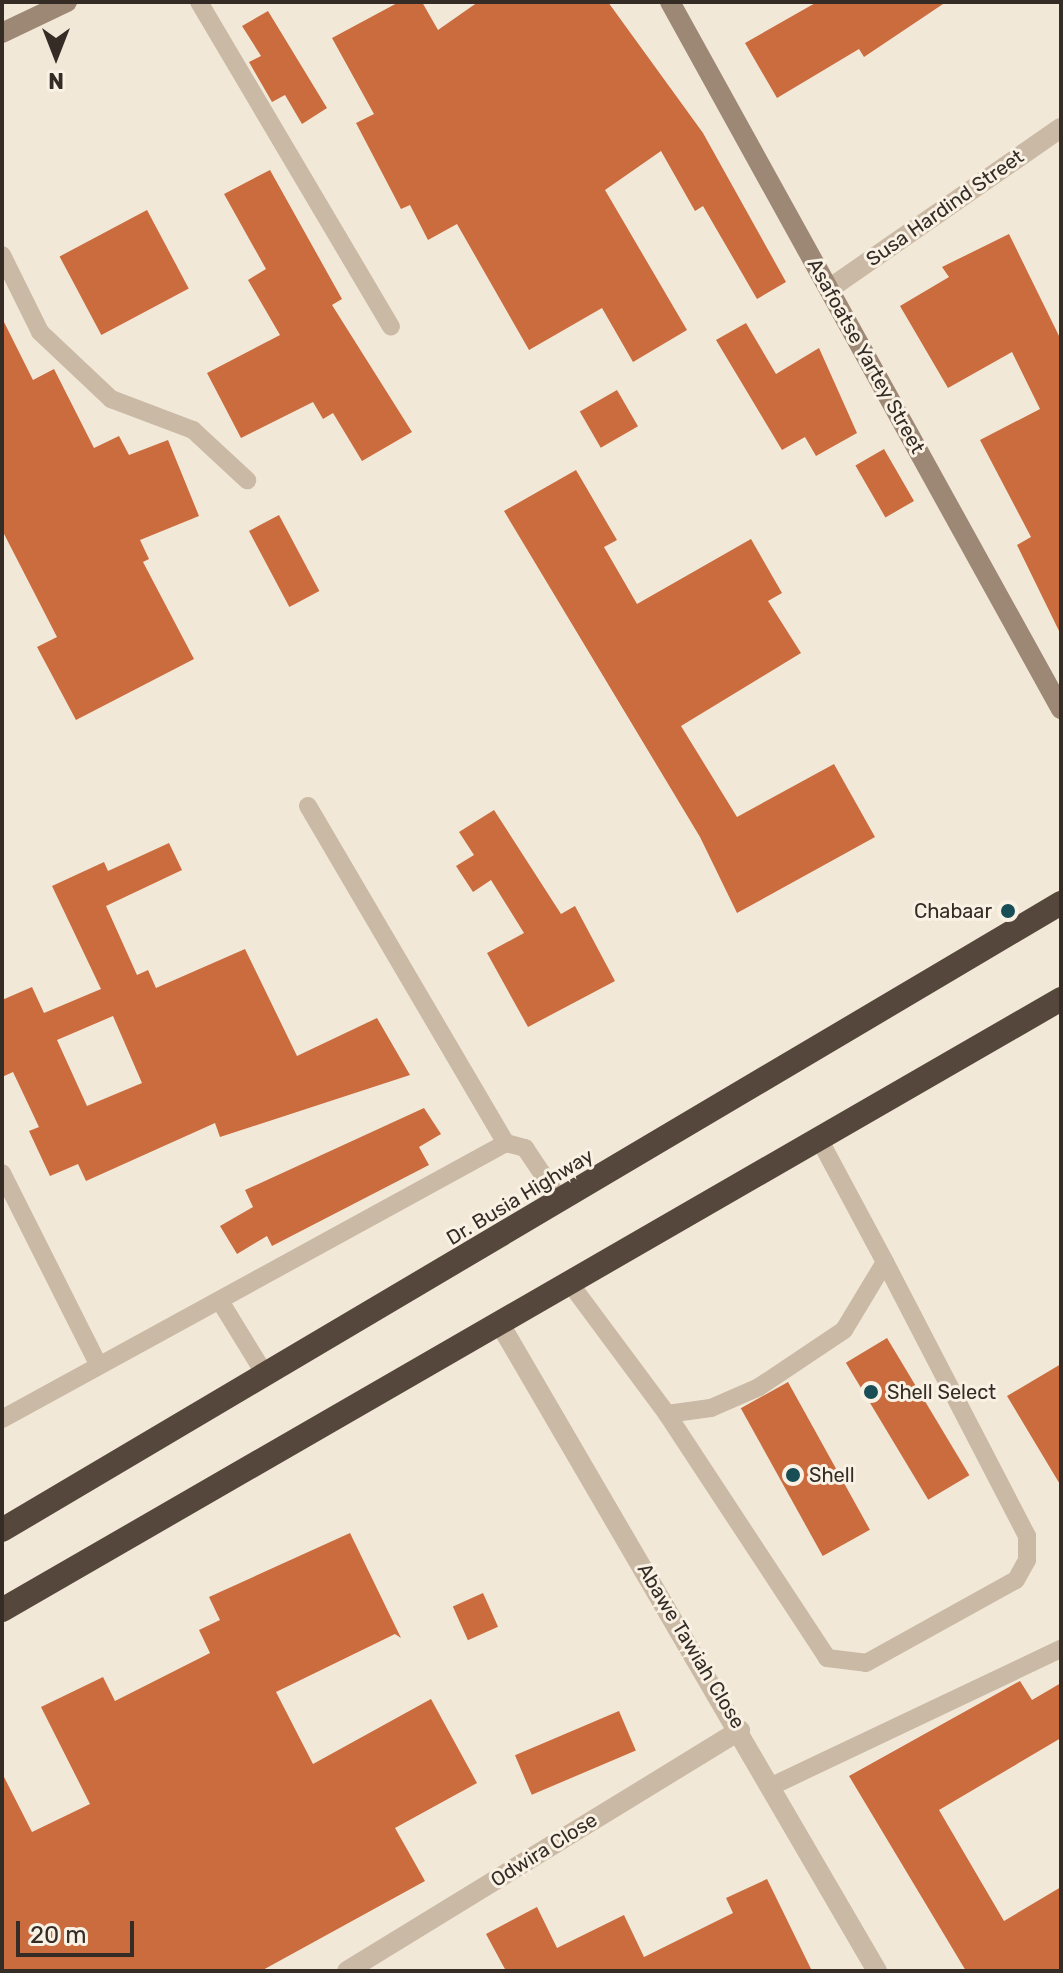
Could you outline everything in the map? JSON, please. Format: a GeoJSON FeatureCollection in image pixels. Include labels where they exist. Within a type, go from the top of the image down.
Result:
{"type":"FeatureCollection","features":[{"type":"Feature","properties":{"kind":"highway","name":"Dr. Busia Highway"},"geometry":{"type":"LineString","coordinates":[[2,1530],[1061,903]]}},
{"type":"Feature","properties":{"kind":"highway"},"geometry":{"type":"LineString","coordinates":[[2,1610],[1061,999]]}},
{"type":"Feature","properties":{"kind":"street"},"geometry":{"type":"LineString","coordinates":[[2,33],[67,2]]}},
{"type":"Feature","properties":{"kind":"street","name":"Asafoatse Yartey Street"},"geometry":{"type":"LineString","coordinates":[[670,2],[1061,709]]}},
{"type":"Feature","properties":{"kind":"street","name":"Susa Hardind Street"},"geometry":{"type":"LineString","coordinates":[[829,289],[1061,128]]}},
{"type":"Feature","properties":{"kind":"street","name":"Abawe Tawiah Close"},"geometry":{"type":"LineString","coordinates":[[500,1324],[740,1730],[877,1971]]}},
{"type":"Feature","properties":{"kind":"street","name":"Odwira Close"},"geometry":{"type":"LineString","coordinates":[[347,1971],[740,1730]]}},
{"type":"Feature","properties":{"kind":"lane"},"geometry":{"type":"LineString","coordinates":[[199,2],[391,327]]}},
{"type":"Feature","properties":{"kind":"lane"},"geometry":{"type":"LineString","coordinates":[[2,255],[40,332],[111,399],[193,430],[247,480]]}},
{"type":"Feature","properties":{"kind":"lane"},"geometry":{"type":"LineString","coordinates":[[308,806],[506,1143]]}},
{"type":"Feature","properties":{"kind":"lane"},"geometry":{"type":"LineString","coordinates":[[569,1282],[667,1414],[827,1658],[866,1663],[1016,1580],[1027,1560],[1027,1536],[818,1137]]}},
{"type":"Feature","properties":{"kind":"lane"},"geometry":{"type":"LineString","coordinates":[[2,1419],[506,1143],[525,1148],[560,1200]]}},
{"type":"Feature","properties":{"kind":"lane"},"geometry":{"type":"LineString","coordinates":[[2,1173],[98,1364]]}},
{"type":"Feature","properties":{"kind":"lane"},"geometry":{"type":"LineString","coordinates":[[667,1414],[711,1408],[809,1358],[844,1330],[885,1262]]}},
{"type":"Feature","properties":{"kind":"lane"},"geometry":{"type":"LineString","coordinates":[[220,1301],[266,1376]]}},
{"type":"Feature","properties":{"kind":"lane"},"geometry":{"type":"LineString","coordinates":[[772,1786],[1061,1649]]}},
{"type":"Feature","properties":{"kind":"building"},"geometry":{"type":"Polygon","coordinates":[[[399,2],[422,2],[438,30],[478,2],[608,2],[703,133],[786,282],[757,299],[703,206],[695,211],[661,151],[605,190],[687,330],[633,362],[602,308],[529,350],[457,224],[428,240],[410,205],[401,209],[356,123],[374,114],[332,38],[399,2]]]}},
{"type":"Feature","properties":{"kind":"building"},"geometry":{"type":"Polygon","coordinates":[[[817,2],[946,2],[864,57],[859,49],[777,98],[745,43],[817,2]]]}},
{"type":"Feature","properties":{"kind":"building"},"geometry":{"type":"Polygon","coordinates":[[[268,11],[327,108],[302,124],[285,95],[272,102],[249,62],[261,56],[242,26],[268,11]]]}},
{"type":"Feature","properties":{"kind":"building"},"geometry":{"type":"Polygon","coordinates":[[[270,170],[342,299],[332,305],[412,432],[362,461],[333,413],[323,419],[313,402],[241,438],[207,373],[280,335],[248,280],[266,269],[224,194],[270,170]]]}},
{"type":"Feature","properties":{"kind":"building"},"geometry":{"type":"Polygon","coordinates":[[[147,210],[189,289],[101,335],[60,256],[147,210]]]}},
{"type":"Feature","properties":{"kind":"building"},"geometry":{"type":"Polygon","coordinates":[[[1009,234],[1061,340],[1061,635],[1017,545],[1031,537],[980,440],[1040,409],[1012,352],[948,388],[900,306],[949,277],[942,267],[1009,234]]]}},
{"type":"Feature","properties":{"kind":"building"},"geometry":{"type":"Polygon","coordinates":[[[2,318],[33,380],[54,369],[94,448],[119,436],[129,455],[168,440],[199,516],[140,540],[149,559],[143,562],[194,659],[76,720],[37,647],[57,637],[2,530],[2,318]]]}},
{"type":"Feature","properties":{"kind":"building"},"geometry":{"type":"Polygon","coordinates":[[[746,323],[776,374],[819,348],[857,433],[816,456],[805,437],[782,450],[716,340],[746,323]]]}},
{"type":"Feature","properties":{"kind":"building"},"geometry":{"type":"Polygon","coordinates":[[[617,390],[638,426],[601,448],[580,412],[617,390]]]}},
{"type":"Feature","properties":{"kind":"building"},"geometry":{"type":"Polygon","coordinates":[[[884,449],[914,501],[885,517],[855,466],[884,449]]]}},
{"type":"Feature","properties":{"kind":"building"},"geometry":{"type":"Polygon","coordinates":[[[576,470],[617,540],[604,547],[637,604],[751,539],[782,593],[768,601],[801,653],[681,726],[737,817],[834,764],[875,837],[737,913],[700,837],[504,511],[576,470]]]}},
{"type":"Feature","properties":{"kind":"building"},"geometry":{"type":"Polygon","coordinates":[[[279,515],[319,591],[289,607],[249,531],[279,515]]]}},
{"type":"Feature","properties":{"kind":"building"},"geometry":{"type":"Polygon","coordinates":[[[494,810],[561,914],[575,906],[615,981],[528,1027],[487,953],[524,933],[491,880],[473,892],[456,866],[474,855],[459,832],[494,810]]]}},
{"type":"Feature","properties":{"kind":"building"},"geometry":{"type":"Polygon","coordinates":[[[169,843],[182,870],[106,906],[137,975],[148,970],[156,988],[245,949],[297,1056],[377,1018],[410,1075],[220,1137],[215,1123],[86,1181],[78,1164],[50,1176],[29,1131],[39,1127],[13,1072],[2,1077],[2,1000],[32,987],[44,1013],[101,989],[52,886],[104,862],[108,871],[169,843]],[[113,1016],[57,1040],[87,1106],[142,1083],[113,1016]]]}},
{"type":"Feature","properties":{"kind":"building"},"geometry":{"type":"Polygon","coordinates":[[[424,1108],[441,1134],[419,1147],[429,1165],[272,1246],[267,1236],[237,1254],[220,1226],[253,1207],[245,1190],[424,1108]]]}},
{"type":"Feature","properties":{"kind":"building"},"geometry":{"type":"Polygon","coordinates":[[[887,1338],[969,1475],[928,1500],[846,1363],[887,1338]]]}},
{"type":"Feature","properties":{"kind":"building"},"geometry":{"type":"Polygon","coordinates":[[[1061,1364],[1061,1486],[1007,1396],[1061,1364]]]}},
{"type":"Feature","properties":{"kind":"building"},"geometry":{"type":"Polygon","coordinates":[[[788,1382],[870,1530],[823,1556],[741,1408],[788,1382]]]}},
{"type":"Feature","properties":{"kind":"building"},"geometry":{"type":"Polygon","coordinates":[[[350,1533],[401,1638],[395,1634],[276,1692],[313,1764],[431,1699],[477,1783],[395,1828],[425,1881],[261,1971],[2,1971],[2,1773],[32,1832],[90,1804],[41,1707],[103,1677],[115,1701],[210,1653],[199,1630],[220,1620],[209,1597],[350,1533]]]}},
{"type":"Feature","properties":{"kind":"building"},"geometry":{"type":"Polygon","coordinates":[[[483,1593],[498,1627],[468,1640],[453,1606],[483,1593]]]}},
{"type":"Feature","properties":{"kind":"building"},"geometry":{"type":"Polygon","coordinates":[[[1020,1681],[1032,1700],[1061,1683],[1061,1738],[939,1810],[1004,1921],[1061,1887],[1061,1971],[966,1971],[849,1776],[1020,1681]]]}},
{"type":"Feature","properties":{"kind":"building"},"geometry":{"type":"Polygon","coordinates":[[[619,1711],[636,1751],[532,1795],[515,1755],[619,1711]]]}},
{"type":"Feature","properties":{"kind":"building"},"geometry":{"type":"Polygon","coordinates":[[[767,1879],[812,1971],[506,1971],[486,1934],[537,1907],[557,1948],[624,1915],[644,1957],[733,1913],[726,1898],[767,1879]]]}},
{"type":"Feature","properties":{"kind":"place","name":"Chabaar"},"geometry":{"type":"Point","coordinates":[1008,911]}},
{"type":"Feature","properties":{"kind":"place","name":"Shell Select"},"geometry":{"type":"Point","coordinates":[871,1392]}},
{"type":"Feature","properties":{"kind":"place","name":"Shell"},"geometry":{"type":"Point","coordinates":[793,1475]}}]}
